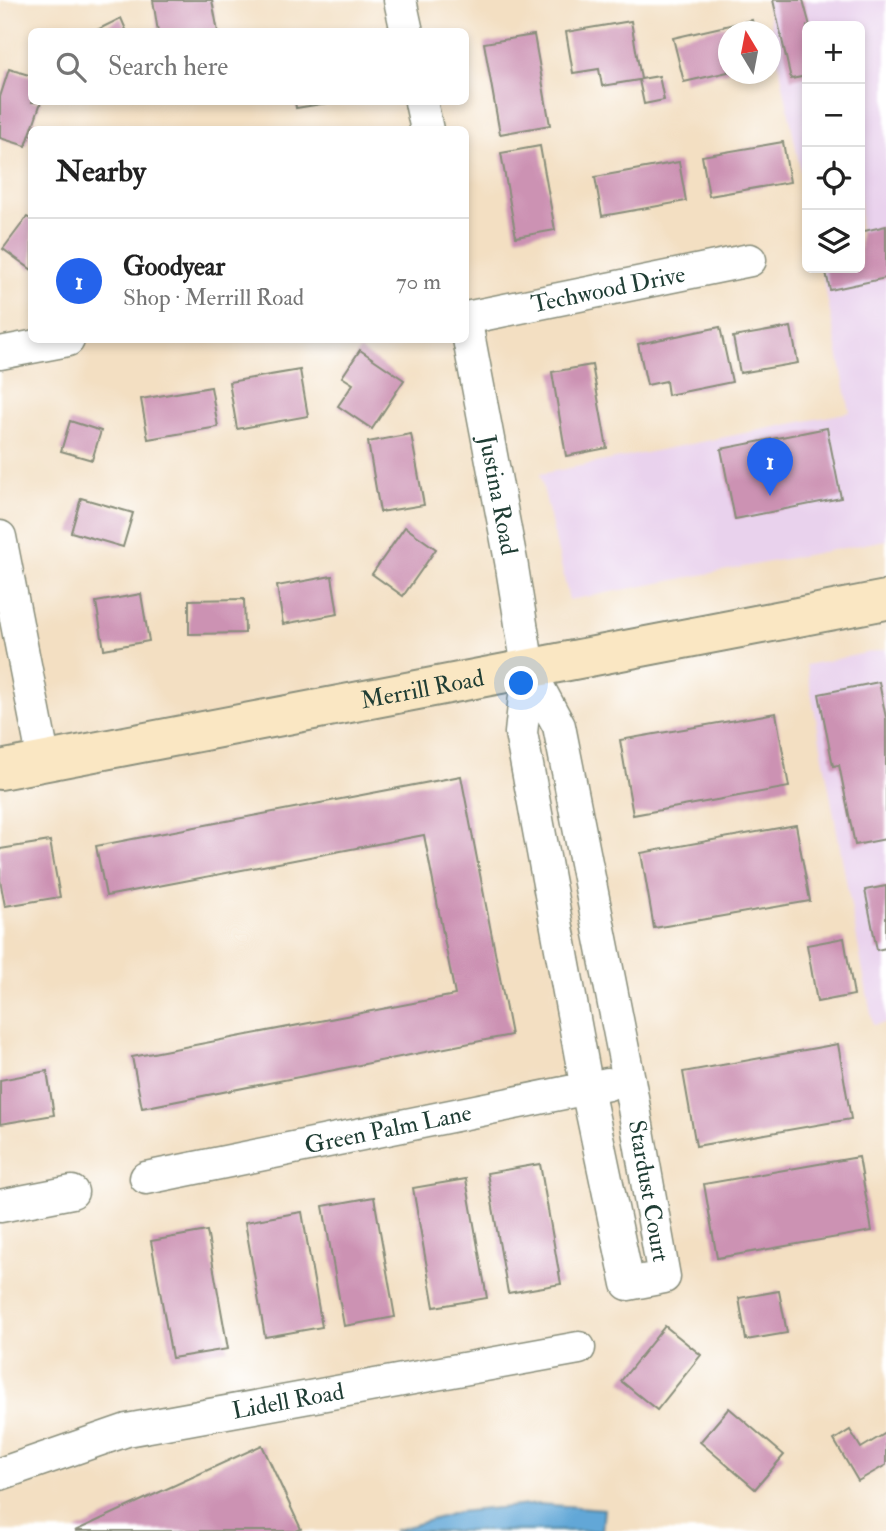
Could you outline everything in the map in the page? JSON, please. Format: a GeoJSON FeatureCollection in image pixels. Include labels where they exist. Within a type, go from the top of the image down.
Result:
{"type":"FeatureCollection","features":[{"type":"Feature","properties":{"kind":"main road","name":"Merrill Road"},"geometry":{"type":"LineString","coordinates":[[0,770],[886,600]]}},
{"type":"Feature","properties":{"kind":"street"},"geometry":{"type":"LineString","coordinates":[[400,0],[406,28]]}},
{"type":"Feature","properties":{"kind":"street"},"geometry":{"type":"LineString","coordinates":[[422,105],[426,126]]}},
{"type":"Feature","properties":{"kind":"street","name":"Techwood Drive"},"geometry":{"type":"LineString","coordinates":[[469,317],[750,260]]}},
{"type":"Feature","properties":{"kind":"street","name":"Justina Road"},"geometry":{"type":"LineString","coordinates":[[469,339],[511,561],[528,668]]}},
{"type":"Feature","properties":{"kind":"street"},"geometry":{"type":"LineString","coordinates":[[0,353],[52,343]]}},
{"type":"Feature","properties":{"kind":"street"},"geometry":{"type":"LineString","coordinates":[[0,537],[44,761]]}},
{"type":"Feature","properties":{"kind":"street","name":"Stardust Court"},"geometry":{"type":"LineString","coordinates":[[528,668],[559,726],[629,1080],[664,1277],[628,1284],[587,1089],[521,733],[528,668]]}},
{"type":"Feature","properties":{"kind":"street","name":"Green Palm Lane"},"geometry":{"type":"LineString","coordinates":[[146,1178],[629,1080]]}},
{"type":"Feature","properties":{"kind":"street"},"geometry":{"type":"LineString","coordinates":[[0,1206],[72,1192]]}},
{"type":"Feature","properties":{"kind":"street","name":"Lidell Road"},"geometry":{"type":"LineString","coordinates":[[0,1475],[127,1430],[579,1348]]}},
{"type":"Feature","properties":{"kind":"shaded area"},"geometry":{"type":"Polygon","coordinates":[[[766,0],[886,0],[886,540],[569,600],[540,474],[850,412],[822,273],[865,273],[865,21],[802,21],[802,178],[781,74],[781,21],[770,21],[766,0]]]}},
{"type":"Feature","properties":{"kind":"shaded area"},"geometry":{"type":"Polygon","coordinates":[[[886,649],[886,1023],[873,1025],[806,665],[886,649]]]}},
{"type":"Feature","properties":{"kind":"water"},"geometry":{"type":"Polygon","coordinates":[[[539,1504],[604,1509],[602,1531],[393,1531],[458,1512],[539,1504]]]}},
{"type":"Feature","properties":{"kind":"building"},"geometry":{"type":"Polygon","coordinates":[[[153,0],[212,0],[217,28],[157,28],[153,0]]]}},
{"type":"Feature","properties":{"kind":"building"},"geometry":{"type":"Polygon","coordinates":[[[773,0],[803,0],[809,21],[802,21],[802,77],[791,79],[781,35],[781,21],[778,21],[773,0]]]}},
{"type":"Feature","properties":{"kind":"building"},"geometry":{"type":"Polygon","coordinates":[[[121,18],[125,28],[101,28],[121,18]]]}},
{"type":"Feature","properties":{"kind":"building"},"geometry":{"type":"Polygon","coordinates":[[[631,21],[641,79],[659,76],[664,100],[644,104],[639,80],[602,86],[599,69],[573,73],[566,32],[631,21]]]}},
{"type":"Feature","properties":{"kind":"building"},"geometry":{"type":"Polygon","coordinates":[[[718,28],[718,74],[684,82],[673,38],[718,28]]]}},
{"type":"Feature","properties":{"kind":"building"},"geometry":{"type":"Polygon","coordinates":[[[534,35],[550,125],[500,134],[484,43],[534,35]]]}},
{"type":"Feature","properties":{"kind":"building"},"geometry":{"type":"Polygon","coordinates":[[[9,69],[28,75],[28,105],[40,105],[33,126],[28,126],[26,146],[0,138],[0,97],[9,69]]]}},
{"type":"Feature","properties":{"kind":"building"},"geometry":{"type":"Polygon","coordinates":[[[783,142],[790,182],[709,196],[702,156],[783,142]]]}},
{"type":"Feature","properties":{"kind":"building"},"geometry":{"type":"Polygon","coordinates":[[[540,146],[555,230],[516,237],[501,153],[540,146]]]}},
{"type":"Feature","properties":{"kind":"building"},"geometry":{"type":"Polygon","coordinates":[[[679,162],[686,201],[602,216],[595,177],[679,162]]]}},
{"type":"Feature","properties":{"kind":"building"},"geometry":{"type":"Polygon","coordinates":[[[27,217],[28,218],[28,267],[3,249],[27,217]]]}},
{"type":"Feature","properties":{"kind":"building"},"geometry":{"type":"Polygon","coordinates":[[[886,226],[886,278],[830,290],[826,273],[865,273],[865,231],[886,226]]]}},
{"type":"Feature","properties":{"kind":"building"},"geometry":{"type":"Polygon","coordinates":[[[720,327],[732,382],[668,395],[666,381],[647,385],[638,344],[720,327]]]}},
{"type":"Feature","properties":{"kind":"building"},"geometry":{"type":"Polygon","coordinates":[[[791,327],[798,363],[740,373],[733,337],[791,327]]]}},
{"type":"Feature","properties":{"kind":"building"},"geometry":{"type":"Polygon","coordinates":[[[360,350],[404,380],[372,429],[338,406],[353,384],[342,377],[360,350]]]}},
{"type":"Feature","properties":{"kind":"building"},"geometry":{"type":"Polygon","coordinates":[[[592,365],[607,448],[566,456],[552,372],[592,365]]]}},
{"type":"Feature","properties":{"kind":"building"},"geometry":{"type":"Polygon","coordinates":[[[300,370],[308,416],[237,429],[229,382],[300,370]]]}},
{"type":"Feature","properties":{"kind":"building"},"geometry":{"type":"Polygon","coordinates":[[[211,387],[218,427],[148,439],[141,399],[211,387]]]}},
{"type":"Feature","properties":{"kind":"building"},"geometry":{"type":"Polygon","coordinates":[[[70,421],[101,431],[92,460],[61,451],[70,421]]]}},
{"type":"Feature","properties":{"kind":"building"},"geometry":{"type":"Polygon","coordinates":[[[827,428],[841,498],[735,519],[721,449],[827,428]]]}},
{"type":"Feature","properties":{"kind":"building"},"geometry":{"type":"Polygon","coordinates":[[[411,434],[424,505],[380,512],[368,442],[411,434]]]}},
{"type":"Feature","properties":{"kind":"building"},"geometry":{"type":"Polygon","coordinates":[[[81,498],[133,513],[123,547],[71,532],[81,498]]]}},
{"type":"Feature","properties":{"kind":"building"},"geometry":{"type":"Polygon","coordinates":[[[405,527],[436,549],[403,596],[372,574],[405,527]]]}},
{"type":"Feature","properties":{"kind":"building"},"geometry":{"type":"Polygon","coordinates":[[[332,576],[338,614],[283,624],[277,586],[332,576]]]}},
{"type":"Feature","properties":{"kind":"building"},"geometry":{"type":"Polygon","coordinates":[[[141,594],[149,641],[104,649],[96,602],[141,594]]]}},
{"type":"Feature","properties":{"kind":"building"},"geometry":{"type":"Polygon","coordinates":[[[244,599],[245,633],[189,634],[189,600],[244,599]]]}},
{"type":"Feature","properties":{"kind":"building"},"geometry":{"type":"Polygon","coordinates":[[[879,682],[886,718],[886,839],[855,845],[839,765],[833,766],[819,694],[879,682]]]}},
{"type":"Feature","properties":{"kind":"building"},"geometry":{"type":"Polygon","coordinates":[[[776,713],[789,787],[633,815],[620,740],[776,713]]]}},
{"type":"Feature","properties":{"kind":"building"},"geometry":{"type":"Polygon","coordinates":[[[461,776],[511,1035],[142,1108],[132,1057],[455,995],[424,835],[106,896],[96,846],[461,776]]]}},
{"type":"Feature","properties":{"kind":"building"},"geometry":{"type":"Polygon","coordinates":[[[796,825],[810,901],[654,928],[641,853],[796,825]]]}},
{"type":"Feature","properties":{"kind":"building"},"geometry":{"type":"Polygon","coordinates":[[[50,841],[60,897],[5,906],[0,880],[0,849],[50,841]]]}},
{"type":"Feature","properties":{"kind":"building"},"geometry":{"type":"Polygon","coordinates":[[[886,886],[886,948],[877,950],[865,890],[886,886]]]}},
{"type":"Feature","properties":{"kind":"building"},"geometry":{"type":"Polygon","coordinates":[[[844,938],[854,995],[817,1002],[807,945],[844,938]]]}},
{"type":"Feature","properties":{"kind":"building"},"geometry":{"type":"Polygon","coordinates":[[[838,1044],[851,1119],[696,1146],[683,1072],[838,1044]]]}},
{"type":"Feature","properties":{"kind":"building"},"geometry":{"type":"Polygon","coordinates":[[[47,1071],[54,1115],[0,1124],[0,1080],[47,1071]]]}},
{"type":"Feature","properties":{"kind":"building"},"geometry":{"type":"Polygon","coordinates":[[[859,1157],[872,1231],[717,1258],[704,1184],[859,1157]]]}},
{"type":"Feature","properties":{"kind":"building"},"geometry":{"type":"Polygon","coordinates":[[[540,1164],[561,1284],[508,1293],[487,1173],[540,1164]]]}},
{"type":"Feature","properties":{"kind":"building"},"geometry":{"type":"Polygon","coordinates":[[[466,1179],[487,1298],[434,1307],[413,1188],[466,1179]]]}},
{"type":"Feature","properties":{"kind":"building"},"geometry":{"type":"Polygon","coordinates":[[[374,1197],[395,1317],[344,1326],[323,1206],[374,1197]]]}},
{"type":"Feature","properties":{"kind":"building"},"geometry":{"type":"Polygon","coordinates":[[[302,1212],[322,1327],[265,1337],[245,1222],[302,1212]]]}},
{"type":"Feature","properties":{"kind":"building"},"geometry":{"type":"Polygon","coordinates":[[[207,1231],[228,1349],[172,1358],[151,1241],[207,1231]]]}},
{"type":"Feature","properties":{"kind":"building"},"geometry":{"type":"Polygon","coordinates":[[[779,1291],[787,1333],[746,1340],[739,1298],[779,1291]]]}},
{"type":"Feature","properties":{"kind":"building"},"geometry":{"type":"Polygon","coordinates":[[[665,1326],[701,1355],[657,1410],[621,1381],[665,1326]]]}},
{"type":"Feature","properties":{"kind":"building"},"geometry":{"type":"Polygon","coordinates":[[[729,1408],[784,1455],[755,1489],[700,1442],[729,1408]]]}},
{"type":"Feature","properties":{"kind":"building"},"geometry":{"type":"Polygon","coordinates":[[[850,1430],[861,1448],[886,1433],[886,1465],[858,1481],[834,1440],[850,1430]]]}},
{"type":"Feature","properties":{"kind":"building"},"geometry":{"type":"Polygon","coordinates":[[[262,1445],[301,1529],[75,1531],[262,1445]]]}},
{"type":"Feature","properties":{"kind":"place","name":"Goodyear"},"geometry":{"type":"Point","coordinates":[770,496]}}]}
